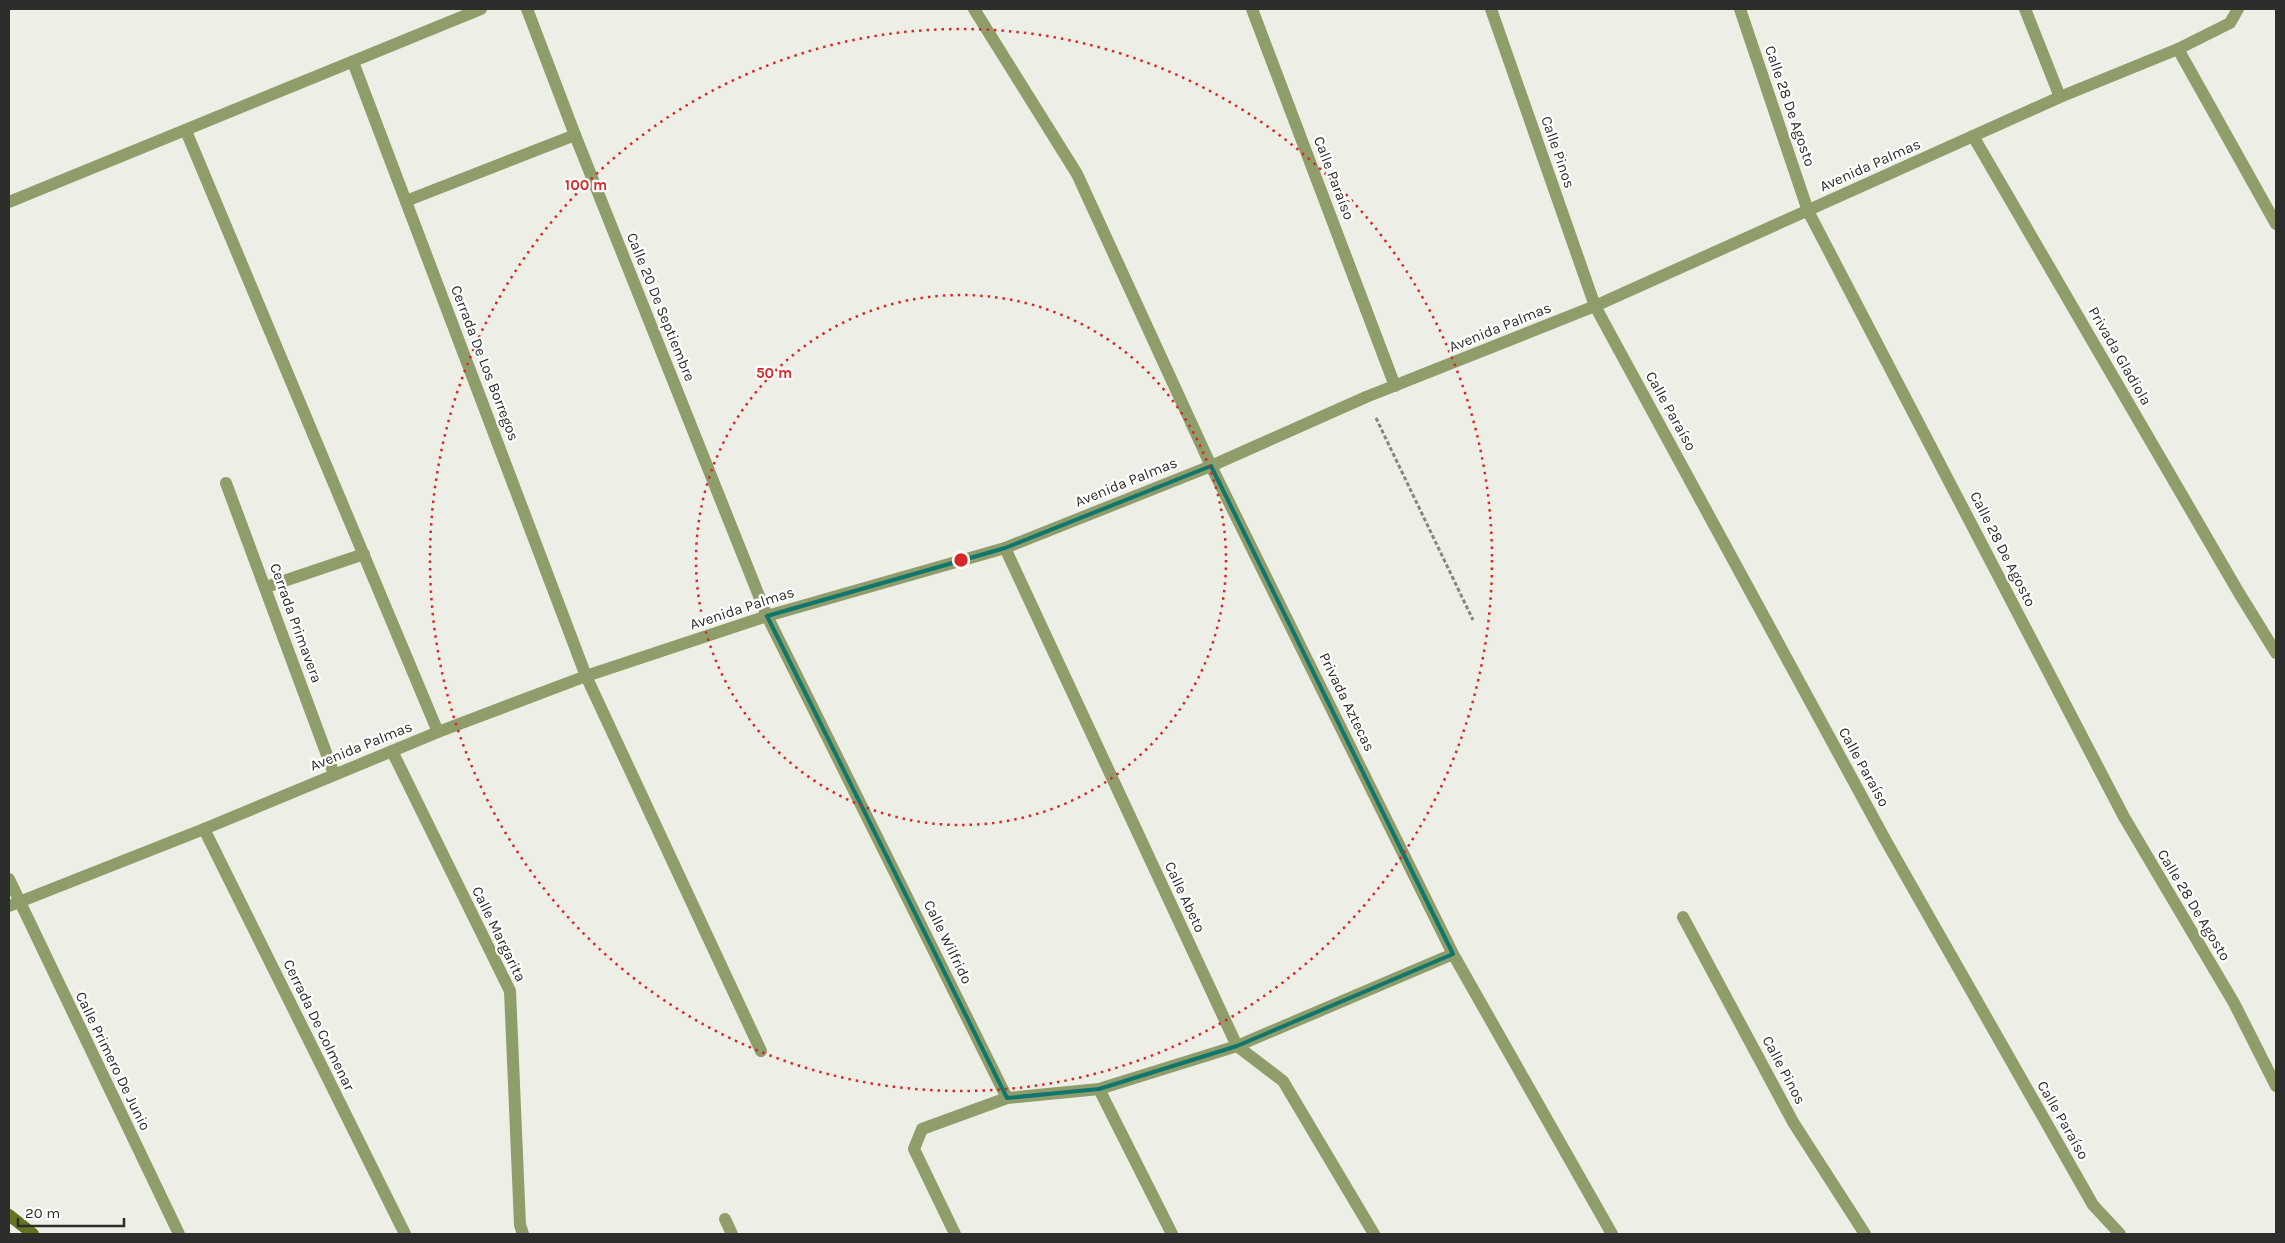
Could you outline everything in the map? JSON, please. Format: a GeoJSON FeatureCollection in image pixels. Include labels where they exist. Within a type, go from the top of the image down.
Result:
{"type":"FeatureCollection","features":[{"type":"Feature","properties":{"kind":"main road"},"geometry":{"type":"LineString","coordinates":[[9,1215],[33,1234]]}},
{"type":"Feature","properties":{"kind":"street"},"geometry":{"type":"LineString","coordinates":[[9,202],[481,9]]}},
{"type":"Feature","properties":{"kind":"street","name":"Calle 20 De Septiembre"},"geometry":{"type":"LineString","coordinates":[[527,9],[575,135],[767,616]]}},
{"type":"Feature","properties":{"kind":"street","name":"Privada Aztecas"},"geometry":{"type":"LineString","coordinates":[[974,9],[1077,174],[1211,466],[1452,954],[1612,1234]]}},
{"type":"Feature","properties":{"kind":"street","name":"Calle Paraíso"},"geometry":{"type":"LineString","coordinates":[[1252,9],[1395,386]]}},
{"type":"Feature","properties":{"kind":"street","name":"Calle Pinos"},"geometry":{"type":"LineString","coordinates":[[1491,9],[1595,306]]}},
{"type":"Feature","properties":{"kind":"street","name":"Calle 28 De Agosto"},"geometry":{"type":"LineString","coordinates":[[1740,9],[1808,211],[2124,817],[2234,1003],[2276,1086]]}},
{"type":"Feature","properties":{"kind":"street"},"geometry":{"type":"LineString","coordinates":[[2025,9],[2060,98]]}},
{"type":"Feature","properties":{"kind":"street","name":"Avenida Palmas"},"geometry":{"type":"LineString","coordinates":[[14,904],[204,829],[438,732],[586,676],[767,616],[1005,548],[1211,466],[1366,397],[1595,306],[2060,98],[2178,50],[2230,23],[2238,9]]}},
{"type":"Feature","properties":{"kind":"street"},"geometry":{"type":"LineString","coordinates":[[2178,50],[2276,224]]}},
{"type":"Feature","properties":{"kind":"street","name":"Cerrada De Los Borregos"},"geometry":{"type":"LineString","coordinates":[[353,62],[586,676],[762,1051]]}},
{"type":"Feature","properties":{"kind":"street"},"geometry":{"type":"LineString","coordinates":[[186,131],[438,732]]}},
{"type":"Feature","properties":{"kind":"street"},"geometry":{"type":"LineString","coordinates":[[406,201],[575,135]]}},
{"type":"Feature","properties":{"kind":"street","name":"Privada Gladiola"},"geometry":{"type":"LineString","coordinates":[[1974,136],[2276,654]]}},
{"type":"Feature","properties":{"kind":"street","name":"Calle Paraíso"},"geometry":{"type":"LineString","coordinates":[[1595,306],[1886,841],[2093,1205],[2120,1234]]}},
{"type":"Feature","properties":{"kind":"street","name":"Cerrada Primavera"},"geometry":{"type":"LineString","coordinates":[[226,483],[334,774]]}},
{"type":"Feature","properties":{"kind":"street","name":"Calle Abeto"},"geometry":{"type":"LineString","coordinates":[[1005,548],[1236,1046],[1283,1081],[1374,1234]]}},
{"type":"Feature","properties":{"kind":"street"},"geometry":{"type":"LineString","coordinates":[[266,587],[364,554]]}},
{"type":"Feature","properties":{"kind":"street","name":"Calle Wilfrido"},"geometry":{"type":"LineString","coordinates":[[767,616],[1007,1098]]}},
{"type":"Feature","properties":{"kind":"street","name":"Calle Margarita"},"geometry":{"type":"LineString","coordinates":[[392,751],[510,991],[520,1225],[523,1234]]}},
{"type":"Feature","properties":{"kind":"street","name":"Cerrada De Colmenar"},"geometry":{"type":"LineString","coordinates":[[204,829],[405,1234]]}},
{"type":"Feature","properties":{"kind":"street","name":"Calle Primero De Junio"},"geometry":{"type":"LineString","coordinates":[[9,879],[14,904],[179,1234]]}},
{"type":"Feature","properties":{"kind":"street","name":"Calle Pinos"},"geometry":{"type":"LineString","coordinates":[[1683,917],[1793,1122],[1865,1234]]}},
{"type":"Feature","properties":{"kind":"street"},"geometry":{"type":"LineString","coordinates":[[955,1234],[914,1149],[922,1129],[1007,1098],[1099,1089],[1236,1046],[1452,954]]}},
{"type":"Feature","properties":{"kind":"street"},"geometry":{"type":"LineString","coordinates":[[1099,1089],[1172,1234]]}},
{"type":"Feature","properties":{"kind":"street"},"geometry":{"type":"LineString","coordinates":[[725,1219],[732,1234]]}},
{"type":"Feature","properties":{"kind":"path"},"geometry":{"type":"LineString","coordinates":[[1366,397],[1473,620]]}},
{"type":"Feature","properties":{"kind":"highlighted area"},"geometry":{"type":"Polygon","coordinates":[[[1211,466],[1453,954],[1237,1046],[1099,1089],[1007,1098],[767,616],[1005,548],[1211,466]]]}}]}
